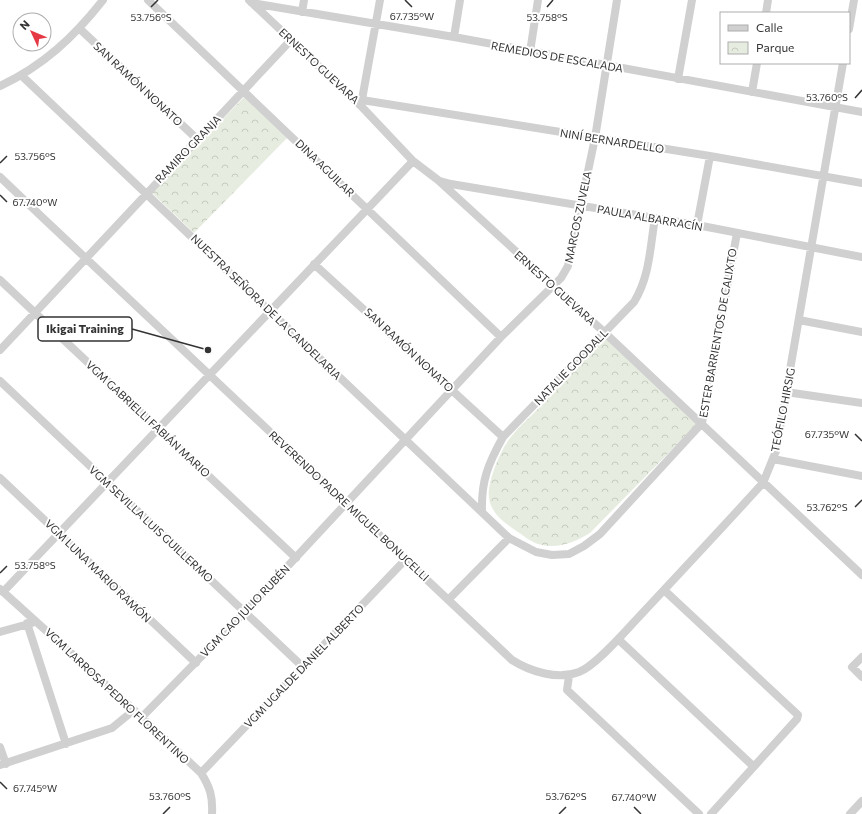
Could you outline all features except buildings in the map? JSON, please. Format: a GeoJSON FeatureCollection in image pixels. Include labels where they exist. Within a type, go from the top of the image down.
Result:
{"type":"FeatureCollection","features":[{"type":"Feature","properties":{"kind":"street"},"geometry":{"type":"LineString","coordinates":[[0,86],[22,76],[61,47],[80,29],[103,0]]}},
{"type":"Feature","properties":{"kind":"street","name":"DINA AGUILAR"},"geometry":{"type":"LineString","coordinates":[[148,0],[501,337]]}},
{"type":"Feature","properties":{"kind":"street"},"geometry":{"type":"LineString","coordinates":[[302,12],[304,0]]}},
{"type":"Feature","properties":{"kind":"street"},"geometry":{"type":"LineString","coordinates":[[362,103],[380,0]]}},
{"type":"Feature","properties":{"kind":"street"},"geometry":{"type":"LineString","coordinates":[[454,37],[460,0]]}},
{"type":"Feature","properties":{"kind":"street"},"geometry":{"type":"LineString","coordinates":[[530,52],[538,0]]}},
{"type":"Feature","properties":{"kind":"street","name":"MARCOS ZUVELA"},"geometry":{"type":"LineString","coordinates":[[405,440],[501,337],[561,278],[568,266],[595,138],[617,0]]}},
{"type":"Feature","properties":{"kind":"street"},"geometry":{"type":"LineString","coordinates":[[678,79],[692,0]]}},
{"type":"Feature","properties":{"kind":"street"},"geometry":{"type":"LineString","coordinates":[[766,12],[768,0]]}},
{"type":"Feature","properties":{"kind":"street"},"geometry":{"type":"LineString","coordinates":[[850,23],[854,0]]}},
{"type":"Feature","properties":{"kind":"street","name":"REMEDIOS DE ESCALADA"},"geometry":{"type":"LineString","coordinates":[[250,2],[454,37],[862,112]]}},
{"type":"Feature","properties":{"kind":"street","name":"ERNESTO GUEVARA"},"geometry":{"type":"LineString","coordinates":[[250,2],[362,103],[413,161],[438,180],[604,332],[862,575]]}},
{"type":"Feature","properties":{"kind":"street","name":"SAN RAMÓN NONATO"},"geometry":{"type":"LineString","coordinates":[[80,29],[197,139]]}},
{"type":"Feature","properties":{"kind":"street","name":"RAMIRO GRANJA"},"geometry":{"type":"LineString","coordinates":[[0,350],[291,40]]}},
{"type":"Feature","properties":{"kind":"street"},"geometry":{"type":"LineString","coordinates":[[752,92],[757,64]]}},
{"type":"Feature","properties":{"kind":"street","name":"TEÓFILO HIRSIG"},"geometry":{"type":"LineString","coordinates":[[569,676],[581,672],[592,664],[618,639],[763,482],[776,451],[843,64]]}},
{"type":"Feature","properties":{"kind":"street","name":"NUESTRA SEÑORA DE LA CANDELARIA"},"geometry":{"type":"LineString","coordinates":[[22,76],[509,538]]}},
{"type":"Feature","properties":{"kind":"street","name":"NINÍ BERNARDELLO"},"geometry":{"type":"LineString","coordinates":[[362,103],[710,156],[862,183]]}},
{"type":"Feature","properties":{"kind":"street"},"geometry":{"type":"LineString","coordinates":[[697,225],[710,156]]}},
{"type":"Feature","properties":{"kind":"street"},"geometry":{"type":"LineString","coordinates":[[1,590],[58,534],[413,161]]}},
{"type":"Feature","properties":{"kind":"street","name":"REVERENDO PADRE MIGUEL BONUCELLI"},"geometry":{"type":"LineString","coordinates":[[0,177],[208,375],[517,663],[543,673],[569,676]]}},
{"type":"Feature","properties":{"kind":"street","name":"PAULA ALBARRACÍN"},"geometry":{"type":"LineString","coordinates":[[438,180],[451,184],[697,225],[862,257]]}},
{"type":"Feature","properties":{"kind":"street","name":"NATALIE GOODALL"},"geometry":{"type":"LineString","coordinates":[[482,512],[482,493],[485,474],[490,459],[503,437],[634,302],[642,289],[646,276],[654,218]]}},
{"type":"Feature","properties":{"kind":"street","name":"ESTER BARRIENTOS DE CALIXTO"},"geometry":{"type":"LineString","coordinates":[[509,538],[536,552],[552,555],[569,554],[584,546],[600,534],[702,424],[737,233]]}},
{"type":"Feature","properties":{"kind":"street","name":"SAN RAMÓN NONATO"},"geometry":{"type":"LineString","coordinates":[[314,264],[503,437]]}},
{"type":"Feature","properties":{"kind":"street","name":"VGM GABRIELLI FABIÁN MARIO"},"geometry":{"type":"LineString","coordinates":[[0,280],[157,430],[296,558]]}},
{"type":"Feature","properties":{"kind":"street"},"geometry":{"type":"LineString","coordinates":[[799,320],[862,332]]}},
{"type":"Feature","properties":{"kind":"street","name":"VGM SEVILLA LUIS GUILLERMO"},"geometry":{"type":"LineString","coordinates":[[0,381],[304,667]]}},
{"type":"Feature","properties":{"kind":"street"},"geometry":{"type":"LineString","coordinates":[[786,392],[862,403]]}},
{"type":"Feature","properties":{"kind":"street","name":"VGM CAO JULIO RUBÉN"},"geometry":{"type":"LineString","coordinates":[[142,717],[245,612],[405,440]]}},
{"type":"Feature","properties":{"kind":"street"},"geometry":{"type":"LineString","coordinates":[[773,458],[862,476]]}},
{"type":"Feature","properties":{"kind":"street","name":"VGM LUNA MARIO RAMÓN"},"geometry":{"type":"LineString","coordinates":[[0,478],[196,663]]}},
{"type":"Feature","properties":{"kind":"street"},"geometry":{"type":"LineString","coordinates":[[448,600],[509,538]]}},
{"type":"Feature","properties":{"kind":"street","name":"VGM UGALDE DANIEL ALBERTO"},"geometry":{"type":"LineString","coordinates":[[201,774],[406,559]]}},
{"type":"Feature","properties":{"kind":"street","name":"VGM LARROSA PEDRO FLORENTINO"},"geometry":{"type":"LineString","coordinates":[[1,590],[142,717],[201,774],[209,785],[213,799],[212,814]]}},
{"type":"Feature","properties":{"kind":"street"},"geometry":{"type":"LineString","coordinates":[[664,590],[798,715],[797,719],[711,814]]}},
{"type":"Feature","properties":{"kind":"street"},"geometry":{"type":"LineString","coordinates":[[0,632],[27,623],[38,622]]}},
{"type":"Feature","properties":{"kind":"street"},"geometry":{"type":"LineString","coordinates":[[27,623],[66,744]]}},
{"type":"Feature","properties":{"kind":"street"},"geometry":{"type":"LineString","coordinates":[[618,639],[753,766]]}},
{"type":"Feature","properties":{"kind":"street"},"geometry":{"type":"LineString","coordinates":[[862,656],[852,667],[862,677]]}},
{"type":"Feature","properties":{"kind":"street"},"geometry":{"type":"LineString","coordinates":[[569,676],[567,690],[699,814]]}},
{"type":"Feature","properties":{"kind":"street"},"geometry":{"type":"LineString","coordinates":[[0,747],[3,764],[112,728],[134,710]]}},
{"type":"Feature","properties":{"kind":"street"},"geometry":{"type":"LineString","coordinates":[[850,814],[862,802]]}},
{"type":"Feature","properties":{"kind":"green space"},"geometry":{"type":"Polygon","coordinates":[[[245,96],[287,138],[194,233],[152,193],[245,96]]]}},
{"type":"Feature","properties":{"kind":"green space"},"geometry":{"type":"Polygon","coordinates":[[[606,336],[697,424],[590,533],[567,544],[558,546],[541,545],[533,542],[509,526],[494,511],[489,498],[489,492],[494,469],[501,453],[511,437],[606,336]]]}},
{"type":"Feature","properties":{"kind":"place","name":"Ikigai Training"},"geometry":{"type":"Point","coordinates":[208,350]}}]}
